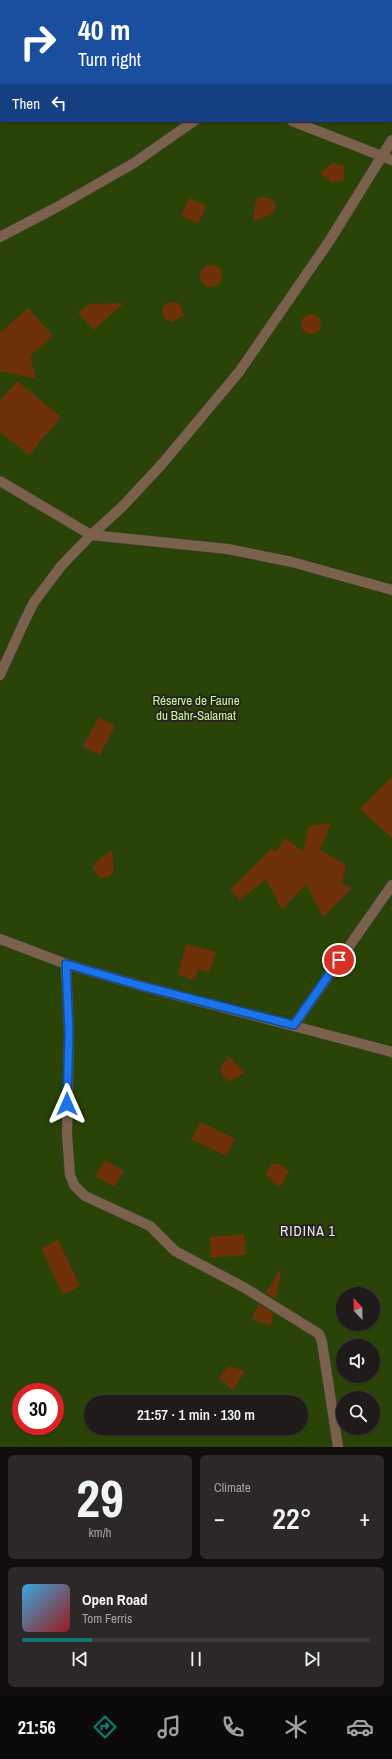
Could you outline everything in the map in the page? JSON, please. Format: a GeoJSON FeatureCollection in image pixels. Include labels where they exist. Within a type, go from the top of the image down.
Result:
{"type":"FeatureCollection","features":[{"type":"Feature","properties":{"kind":"street"},"geometry":{"type":"LineString","coordinates":[[0,236],[60,206],[134,163],[193,122]]}},
{"type":"Feature","properties":{"kind":"street"},"geometry":{"type":"LineString","coordinates":[[295,122],[392,160]]}},
{"type":"Feature","properties":{"kind":"street"},"geometry":{"type":"LineString","coordinates":[[0,675],[34,602],[62,565],[91,535],[122,507],[162,464],[239,372],[330,240],[392,140]]}},
{"type":"Feature","properties":{"kind":"street"},"geometry":{"type":"LineString","coordinates":[[0,481],[91,535],[228,549],[292,562],[392,590]]}},
{"type":"Feature","properties":{"kind":"street"},"geometry":{"type":"LineString","coordinates":[[294,1025],[392,885]]}},
{"type":"Feature","properties":{"kind":"street"},"geometry":{"type":"LineString","coordinates":[[0,939],[66,964],[138,985],[392,1052]]}},
{"type":"Feature","properties":{"kind":"street"},"geometry":{"type":"LineString","coordinates":[[66,964],[69,1033],[67,1134],[70,1175],[74,1185],[85,1196],[150,1226],[174,1251],[244,1288],[318,1334],[322,1342],[338,1447]]}},
{"type":"Feature","properties":{"kind":"green space","name":"Réserve de Faune du Bahr-Salamat"},"geometry":{"type":"Polygon","coordinates":[[[0,122],[392,122],[392,1447],[0,1447],[0,122]]]}},
{"type":"Feature","properties":{"kind":"building"},"geometry":{"type":"Polygon","coordinates":[[[332,163],[344,166],[344,180],[332,183],[320,173],[332,163]]]}},
{"type":"Feature","properties":{"kind":"building"},"geometry":{"type":"Polygon","coordinates":[[[260,197],[271,199],[275,203],[275,208],[273,214],[253,221],[255,204],[260,197]]]}},
{"type":"Feature","properties":{"kind":"building"},"geometry":{"type":"Polygon","coordinates":[[[190,198],[206,206],[198,224],[181,215],[190,198]]]}},
{"type":"Feature","properties":{"kind":"building"},"geometry":{"type":"Polygon","coordinates":[[[211,265],[219,268],[222,276],[219,284],[211,287],[203,284],[200,276],[203,268],[211,265]]]}},
{"type":"Feature","properties":{"kind":"building"},"geometry":{"type":"Polygon","coordinates":[[[168,302],[179,303],[184,315],[172,322],[165,319],[163,315],[163,307],[168,302]]]}},
{"type":"Feature","properties":{"kind":"building"},"geometry":{"type":"Polygon","coordinates":[[[124,303],[94,330],[78,313],[90,304],[124,303]]]}},
{"type":"Feature","properties":{"kind":"building"},"geometry":{"type":"Polygon","coordinates":[[[28,308],[53,336],[30,356],[36,379],[0,371],[0,333],[28,308]]]}},
{"type":"Feature","properties":{"kind":"building"},"geometry":{"type":"Polygon","coordinates":[[[311,314],[318,317],[321,324],[318,331],[311,334],[304,331],[301,324],[304,317],[311,314]]]}},
{"type":"Feature","properties":{"kind":"building"},"geometry":{"type":"Polygon","coordinates":[[[17,381],[61,417],[29,455],[0,432],[0,401],[17,381]]]}},
{"type":"Feature","properties":{"kind":"building"},"geometry":{"type":"Polygon","coordinates":[[[99,717],[115,726],[100,755],[83,746],[99,717]]]}},
{"type":"Feature","properties":{"kind":"building"},"geometry":{"type":"Polygon","coordinates":[[[392,777],[392,838],[360,809],[392,777]]]}},
{"type":"Feature","properties":{"kind":"building"},"geometry":{"type":"Polygon","coordinates":[[[331,823],[320,850],[346,865],[342,884],[352,888],[323,917],[306,884],[282,910],[266,879],[240,900],[230,890],[271,849],[276,851],[285,838],[303,851],[309,826],[331,823]]]}},
{"type":"Feature","properties":{"kind":"building"},"geometry":{"type":"Polygon","coordinates":[[[112,850],[114,871],[109,877],[99,878],[93,867],[97,861],[112,850]]]}},
{"type":"Feature","properties":{"kind":"building"},"geometry":{"type":"Polygon","coordinates":[[[186,944],[216,952],[210,972],[198,969],[195,980],[178,975],[186,944]]]}},
{"type":"Feature","properties":{"kind":"building"},"geometry":{"type":"Polygon","coordinates":[[[228,1056],[245,1072],[229,1082],[222,1075],[220,1069],[228,1056]]]}},
{"type":"Feature","properties":{"kind":"building"},"geometry":{"type":"Polygon","coordinates":[[[201,1122],[235,1139],[226,1156],[191,1139],[201,1122]]]}},
{"type":"Feature","properties":{"kind":"building"},"geometry":{"type":"Polygon","coordinates":[[[105,1160],[124,1171],[114,1187],[95,1176],[105,1160]]]}},
{"type":"Feature","properties":{"kind":"building"},"geometry":{"type":"Polygon","coordinates":[[[273,1163],[282,1165],[289,1172],[279,1188],[265,1174],[273,1163]]]}},
{"type":"Feature","properties":{"kind":"building"},"geometry":{"type":"Polygon","coordinates":[[[244,1234],[246,1255],[211,1258],[210,1237],[244,1234]]]}},
{"type":"Feature","properties":{"kind":"building"},"geometry":{"type":"Polygon","coordinates":[[[58,1240],[80,1286],[63,1295],[41,1248],[58,1240]]]}},
{"type":"Feature","properties":{"kind":"building"},"geometry":{"type":"Polygon","coordinates":[[[279,1271],[281,1272],[276,1299],[266,1293],[279,1271]]]}},
{"type":"Feature","properties":{"kind":"building"},"geometry":{"type":"Polygon","coordinates":[[[259,1304],[273,1313],[271,1326],[251,1319],[259,1304]]]}},
{"type":"Feature","properties":{"kind":"building"},"geometry":{"type":"Polygon","coordinates":[[[228,1367],[245,1371],[233,1391],[219,1377],[228,1367]]]}},
{"type":"Feature","properties":{"kind":"district","name":"RIDINA 1"},"geometry":{"type":"Point","coordinates":[308,1231]}},
{"type":"Feature","properties":{"kind":"route"},"geometry":{"type":"LineString","coordinates":[[67,1104],[69,1033],[66,964],[138,985],[294,1025],[339,960]]}}]}
